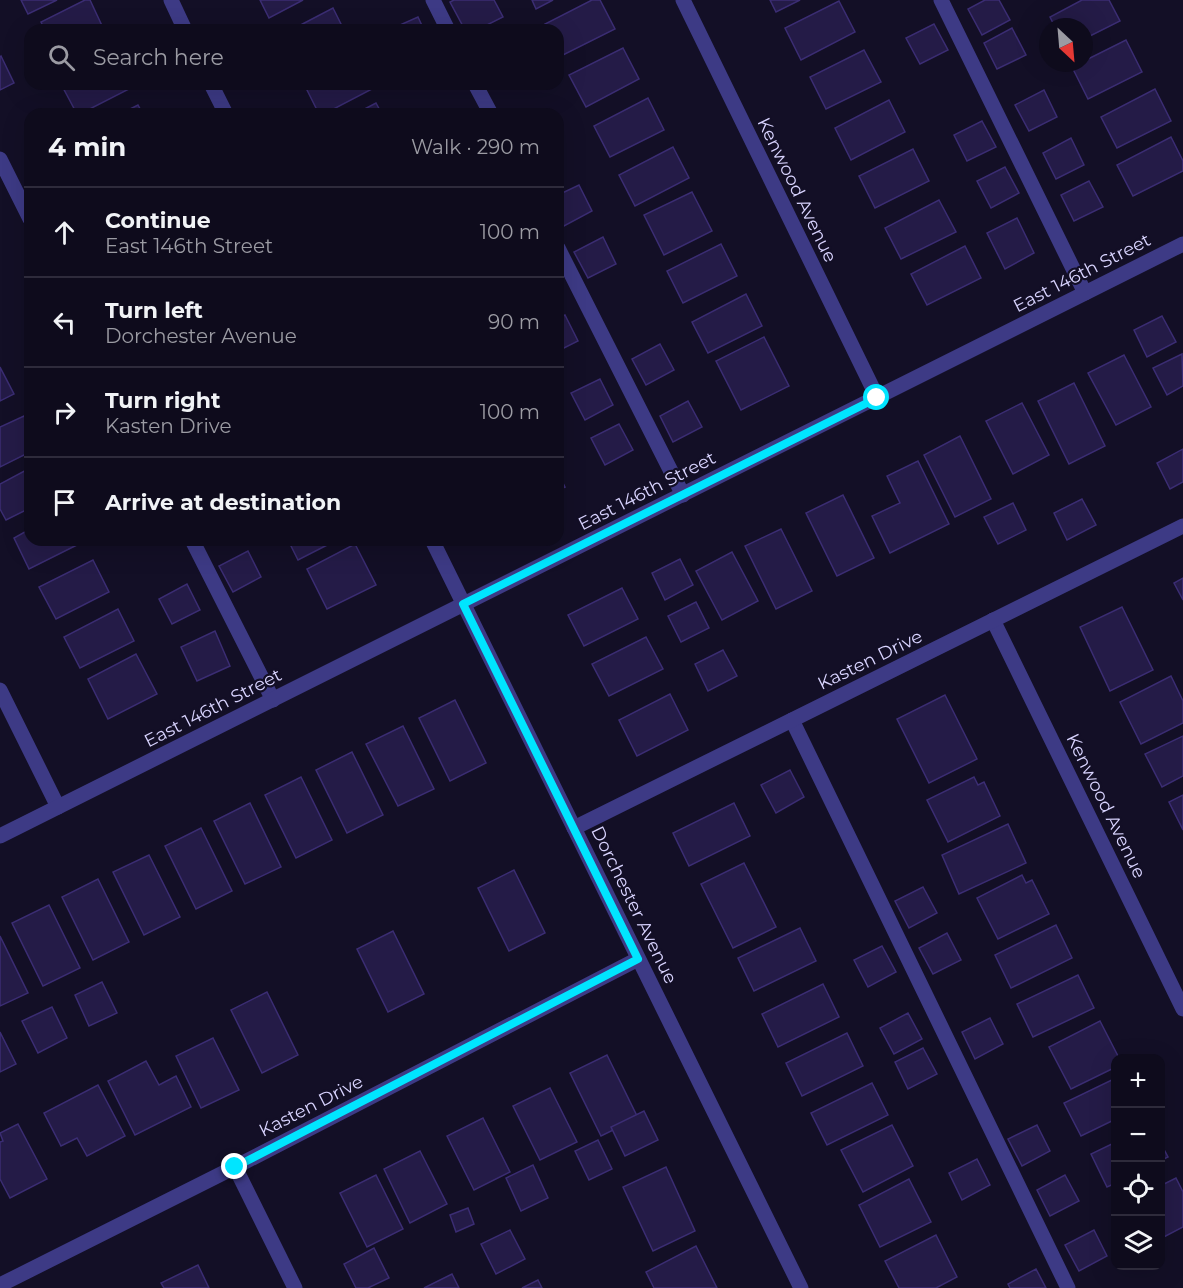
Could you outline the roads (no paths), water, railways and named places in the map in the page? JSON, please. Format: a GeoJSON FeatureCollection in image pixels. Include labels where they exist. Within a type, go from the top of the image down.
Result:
{"type":"FeatureCollection","features":[{"type":"Feature","properties":{"kind":"street"},"geometry":{"type":"LineString","coordinates":[[171,0],[182,24]]}},
{"type":"Feature","properties":{"kind":"street"},"geometry":{"type":"LineString","coordinates":[[433,0],[445,24]]}},
{"type":"Feature","properties":{"kind":"street","name":"Kenwood Avenue"},"geometry":{"type":"LineString","coordinates":[[683,0],[877,398]]}},
{"type":"Feature","properties":{"kind":"street"},"geometry":{"type":"LineString","coordinates":[[941,0],[1085,293]]}},
{"type":"Feature","properties":{"kind":"street"},"geometry":{"type":"LineString","coordinates":[[215,90],[223,108]]}},
{"type":"Feature","properties":{"kind":"street"},"geometry":{"type":"LineString","coordinates":[[478,90],[487,108]]}},
{"type":"Feature","properties":{"kind":"street"},"geometry":{"type":"LineString","coordinates":[[0,159],[24,207]]}},
{"type":"Feature","properties":{"kind":"street","name":"East 146th Street"},"geometry":{"type":"LineString","coordinates":[[0,836],[1183,244]]}},
{"type":"Feature","properties":{"kind":"street"},"geometry":{"type":"LineString","coordinates":[[564,260],[683,495]]}},
{"type":"Feature","properties":{"kind":"street","name":"Kasten Drive"},"geometry":{"type":"LineString","coordinates":[[574,828],[1183,525]]}},
{"type":"Feature","properties":{"kind":"street"},"geometry":{"type":"LineString","coordinates":[[195,546],[273,700]]}},
{"type":"Feature","properties":{"kind":"street","name":"Dorchester Avenue"},"geometry":{"type":"LineString","coordinates":[[435,546],[801,1288]]}},
{"type":"Feature","properties":{"kind":"street","name":"Kenwood Avenue"},"geometry":{"type":"LineString","coordinates":[[993,620],[1183,1009]]}},
{"type":"Feature","properties":{"kind":"street"},"geometry":{"type":"LineString","coordinates":[[0,690],[58,807]]}},
{"type":"Feature","properties":{"kind":"street"},"geometry":{"type":"LineString","coordinates":[[792,720],[1068,1288]]}},
{"type":"Feature","properties":{"kind":"street","name":"Kasten Drive"},"geometry":{"type":"LineString","coordinates":[[0,1285],[235,1167],[638,959]]}},
{"type":"Feature","properties":{"kind":"street"},"geometry":{"type":"LineString","coordinates":[[235,1167],[295,1288]]}}]}
